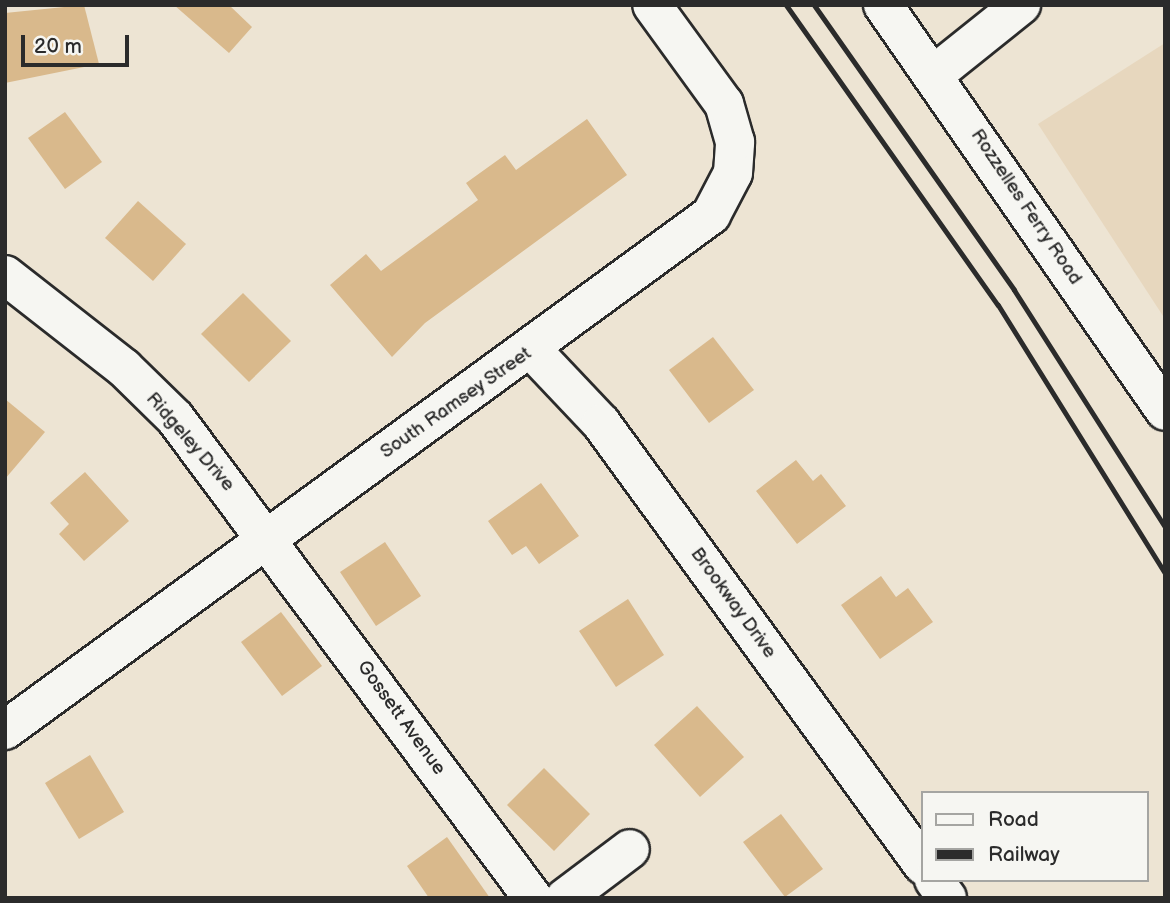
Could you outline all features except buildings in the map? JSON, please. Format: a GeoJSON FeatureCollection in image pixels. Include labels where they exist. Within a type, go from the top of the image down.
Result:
{"type":"FeatureCollection","features":[{"type":"Feature","properties":{"kind":"street","name":"South Ramsey Street"},"geometry":{"type":"LineString","coordinates":[[5,730],[532,350],[699,226],[720,202],[733,173],[734,142],[724,104],[652,5]]}},
{"type":"Feature","properties":{"kind":"street","name":"Rozzelles Ferry Road"},"geometry":{"type":"LineString","coordinates":[[883,5],[936,73],[1165,411]]}},
{"type":"Feature","properties":{"kind":"street"},"geometry":{"type":"LineString","coordinates":[[936,73],[1021,5]]}},
{"type":"Feature","properties":{"kind":"street","name":"Ridgeley Drive"},"geometry":{"type":"LineString","coordinates":[[5,275],[124,368],[175,418],[270,538]]}},
{"type":"Feature","properties":{"kind":"street","name":"Brookway Drive"},"geometry":{"type":"LineString","coordinates":[[532,350],[601,423],[922,864]]}},
{"type":"Feature","properties":{"kind":"street","name":"Gossett Avenue"},"geometry":{"type":"LineString","coordinates":[[270,538],[533,898]]}},
{"type":"Feature","properties":{"kind":"street"},"geometry":{"type":"LineString","coordinates":[[565,898],[630,849]]}},
{"type":"Feature","properties":{"kind":"street"},"geometry":{"type":"LineString","coordinates":[[935,882],[947,898]]}},
{"type":"Feature","properties":{"kind":"shaded area"},"geometry":{"type":"Polygon","coordinates":[[[1165,43],[1165,319],[1038,124],[1165,43]]]}},
{"type":"Feature","properties":{"kind":"railway"},"geometry":{"type":"LineString","coordinates":[[786,5],[998,305],[1165,573]]}},
{"type":"Feature","properties":{"kind":"railway"},"geometry":{"type":"LineString","coordinates":[[814,5],[1014,290],[1165,527]]}}]}
